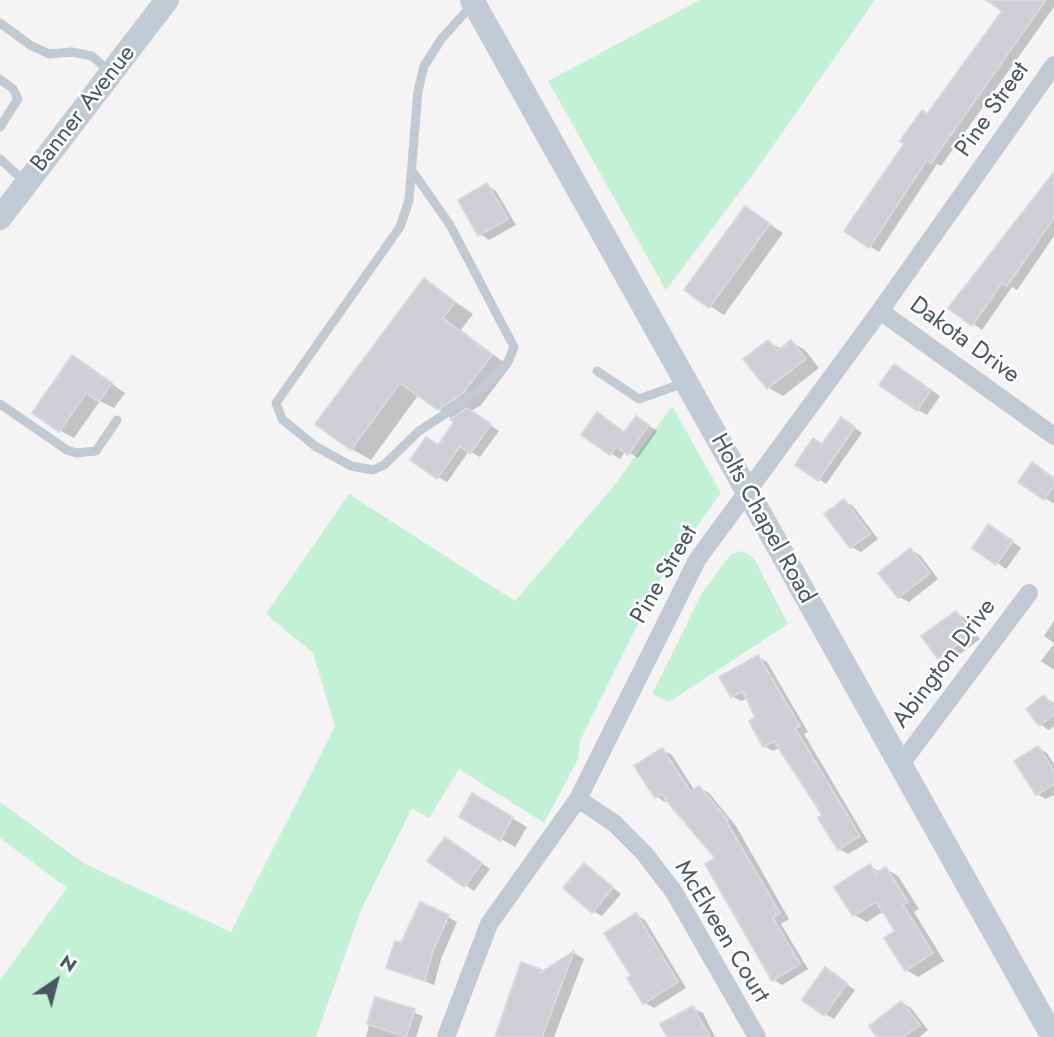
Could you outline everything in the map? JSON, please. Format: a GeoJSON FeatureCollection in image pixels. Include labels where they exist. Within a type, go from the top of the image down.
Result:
{"type":"FeatureCollection","features":[{"type":"Feature","properties":{"kind":"street","name":"Banner Avenue"},"geometry":{"type":"LineString","coordinates":[[0,218],[167,0]]}},
{"type":"Feature","properties":{"kind":"street","name":"Holts Chapel Road"},"geometry":{"type":"LineString","coordinates":[[472,2],[1054,1037]]}},
{"type":"Feature","properties":{"kind":"street","name":"Pine Street"},"geometry":{"type":"LineString","coordinates":[[446,1037],[489,925],[578,799],[697,560],[880,311],[1054,65]]}},
{"type":"Feature","properties":{"kind":"street","name":"Dakota Drive"},"geometry":{"type":"LineString","coordinates":[[880,311],[1054,436]]}},
{"type":"Feature","properties":{"kind":"street","name":"Abington Drive"},"geometry":{"type":"LineString","coordinates":[[901,765],[1029,593]]}},
{"type":"Feature","properties":{"kind":"street","name":"McElveen Court"},"geometry":{"type":"LineString","coordinates":[[578,799],[614,823],[644,853],[674,892],[757,1037]]}},
{"type":"Feature","properties":{"kind":"lane"},"geometry":{"type":"LineString","coordinates":[[412,172],[450,225],[514,347],[508,362],[475,394],[419,431],[384,465],[373,470],[351,466],[315,446],[282,419],[276,403],[400,227],[412,172],[418,91],[424,66],[442,38],[472,2]]}},
{"type":"Feature","properties":{"kind":"lane"},"geometry":{"type":"LineString","coordinates":[[0,23],[30,46],[49,54],[72,52],[92,56],[112,73]]}},
{"type":"Feature","properties":{"kind":"lane"},"geometry":{"type":"LineString","coordinates":[[0,79],[13,89],[18,99],[0,127]]}},
{"type":"Feature","properties":{"kind":"lane"},"geometry":{"type":"LineString","coordinates":[[0,159],[27,183]]}},
{"type":"Feature","properties":{"kind":"lane"},"geometry":{"type":"LineString","coordinates":[[597,371],[639,399],[685,382]]}},
{"type":"Feature","properties":{"kind":"lane"},"geometry":{"type":"LineString","coordinates":[[0,404],[67,450],[76,453],[96,451],[117,420]]}},
{"type":"Feature","properties":{"kind":"green space"},"geometry":{"type":"Polygon","coordinates":[[[700,0],[875,0],[754,173],[666,290],[548,81],[700,0]]]}},
{"type":"Feature","properties":{"kind":"green space"},"geometry":{"type":"Polygon","coordinates":[[[672,406],[721,493],[665,570],[580,741],[578,759],[544,823],[459,769],[429,818],[412,808],[361,910],[316,1037],[0,1037],[0,980],[67,888],[0,838],[0,802],[85,864],[231,932],[335,726],[313,653],[266,614],[349,494],[515,601],[613,487],[672,406]]]}},
{"type":"Feature","properties":{"kind":"green space"},"geometry":{"type":"Polygon","coordinates":[[[741,551],[756,562],[788,624],[669,702],[652,694],[702,593],[731,554],[741,551]]]}},
{"type":"Feature","properties":{"kind":"building"},"geometry":{"type":"Polygon","coordinates":[[[986,0],[1046,0],[931,163],[927,160],[869,248],[844,231],[904,144],[900,141],[922,110],[927,114],[1002,11],[986,0]]]}},
{"type":"Feature","properties":{"kind":"building"},"geometry":{"type":"Polygon","coordinates":[[[1054,172],[1054,218],[1007,286],[1002,283],[972,326],[948,308],[1054,172]]]}},
{"type":"Feature","properties":{"kind":"building"},"geometry":{"type":"Polygon","coordinates":[[[487,183],[508,219],[478,236],[458,200],[487,183]]]}},
{"type":"Feature","properties":{"kind":"building"},"geometry":{"type":"Polygon","coordinates":[[[745,206],[770,224],[709,308],[684,290],[745,206]]]}},
{"type":"Feature","properties":{"kind":"building"},"geometry":{"type":"Polygon","coordinates":[[[424,278],[455,302],[443,318],[492,355],[462,394],[438,410],[400,383],[351,450],[315,424],[424,278]]]}},
{"type":"Feature","properties":{"kind":"building"},"geometry":{"type":"Polygon","coordinates":[[[768,340],[777,351],[791,340],[806,359],[767,389],[743,359],[768,340]]]}},
{"type":"Feature","properties":{"kind":"building"},"geometry":{"type":"Polygon","coordinates":[[[72,355],[112,383],[99,402],[86,393],[59,432],[32,413],[72,355]]]}},
{"type":"Feature","properties":{"kind":"building"},"geometry":{"type":"Polygon","coordinates":[[[894,364],[931,390],[917,411],[879,385],[894,364]]]}},
{"type":"Feature","properties":{"kind":"building"},"geometry":{"type":"Polygon","coordinates":[[[467,408],[491,424],[470,454],[460,446],[437,479],[410,460],[426,437],[438,445],[454,422],[450,419],[467,408]]]}},
{"type":"Feature","properties":{"kind":"building"},"geometry":{"type":"Polygon","coordinates":[[[597,412],[624,432],[636,416],[649,425],[628,455],[616,447],[610,455],[581,435],[597,412]]]}},
{"type":"Feature","properties":{"kind":"building"},"geometry":{"type":"Polygon","coordinates":[[[841,417],[855,427],[818,481],[795,465],[813,438],[822,444],[841,417]]]}},
{"type":"Feature","properties":{"kind":"building"},"geometry":{"type":"Polygon","coordinates":[[[1032,462],[1054,478],[1054,486],[1044,500],[1018,482],[1032,462]]]}},
{"type":"Feature","properties":{"kind":"building"},"geometry":{"type":"Polygon","coordinates":[[[844,499],[870,534],[850,548],[824,514],[844,499]]]}},
{"type":"Feature","properties":{"kind":"building"},"geometry":{"type":"Polygon","coordinates":[[[988,524],[1013,541],[996,565],[972,548],[988,524]]]}},
{"type":"Feature","properties":{"kind":"building"},"geometry":{"type":"Polygon","coordinates":[[[910,548],[930,573],[898,598],[878,573],[910,548]]]}},
{"type":"Feature","properties":{"kind":"building"},"geometry":{"type":"Polygon","coordinates":[[[956,611],[972,633],[938,659],[921,636],[956,611]]]}},
{"type":"Feature","properties":{"kind":"building"},"geometry":{"type":"Polygon","coordinates":[[[758,655],[800,726],[795,728],[860,836],[838,850],[818,818],[822,815],[774,741],[763,747],[749,721],[755,717],[743,691],[731,697],[719,677],[758,655]]]}},
{"type":"Feature","properties":{"kind":"building"},"geometry":{"type":"Polygon","coordinates":[[[1044,695],[1054,708],[1054,714],[1039,726],[1026,709],[1044,695]]]}},
{"type":"Feature","properties":{"kind":"building"},"geometry":{"type":"Polygon","coordinates":[[[1038,746],[1054,771],[1054,784],[1036,795],[1014,761],[1038,746]]]}},
{"type":"Feature","properties":{"kind":"building"},"geometry":{"type":"Polygon","coordinates":[[[662,748],[691,792],[699,786],[728,820],[726,821],[780,913],[773,918],[800,964],[772,981],[705,864],[715,858],[661,794],[655,798],[634,766],[662,748]]]}},
{"type":"Feature","properties":{"kind":"building"},"geometry":{"type":"Polygon","coordinates":[[[472,793],[513,817],[500,841],[459,817],[472,793]]]}},
{"type":"Feature","properties":{"kind":"building"},"geometry":{"type":"Polygon","coordinates":[[[445,837],[482,863],[464,887],[427,861],[445,837]]]}},
{"type":"Feature","properties":{"kind":"building"},"geometry":{"type":"Polygon","coordinates":[[[584,863],[613,887],[592,913],[563,888],[584,863]]]}},
{"type":"Feature","properties":{"kind":"building"},"geometry":{"type":"Polygon","coordinates":[[[870,864],[875,873],[886,867],[908,902],[903,905],[933,953],[905,971],[884,938],[895,931],[876,902],[853,916],[834,887],[870,864]]]}},
{"type":"Feature","properties":{"kind":"building"},"geometry":{"type":"Polygon","coordinates":[[[420,902],[449,915],[432,953],[425,981],[386,968],[395,941],[401,943],[420,902]]]}},
{"type":"Feature","properties":{"kind":"building"},"geometry":{"type":"Polygon","coordinates":[[[636,913],[678,982],[643,1004],[627,978],[631,976],[604,933],[636,913]]]}},
{"type":"Feature","properties":{"kind":"building"},"geometry":{"type":"Polygon","coordinates":[[[574,951],[542,1037],[495,1037],[521,962],[542,970],[540,973],[574,951]]]}},
{"type":"Feature","properties":{"kind":"building"},"geometry":{"type":"Polygon","coordinates":[[[825,967],[847,983],[824,1016],[802,1000],[825,967]]]}},
{"type":"Feature","properties":{"kind":"building"},"geometry":{"type":"Polygon","coordinates":[[[375,997],[415,1009],[406,1037],[367,1024],[375,997]]]}},
{"type":"Feature","properties":{"kind":"building"},"geometry":{"type":"Polygon","coordinates":[[[901,1001],[920,1025],[903,1037],[877,1037],[869,1026],[901,1001]]]}},
{"type":"Feature","properties":{"kind":"building"},"geometry":{"type":"Polygon","coordinates":[[[693,1006],[710,1037],[667,1037],[660,1024],[693,1006]]]}}]}
